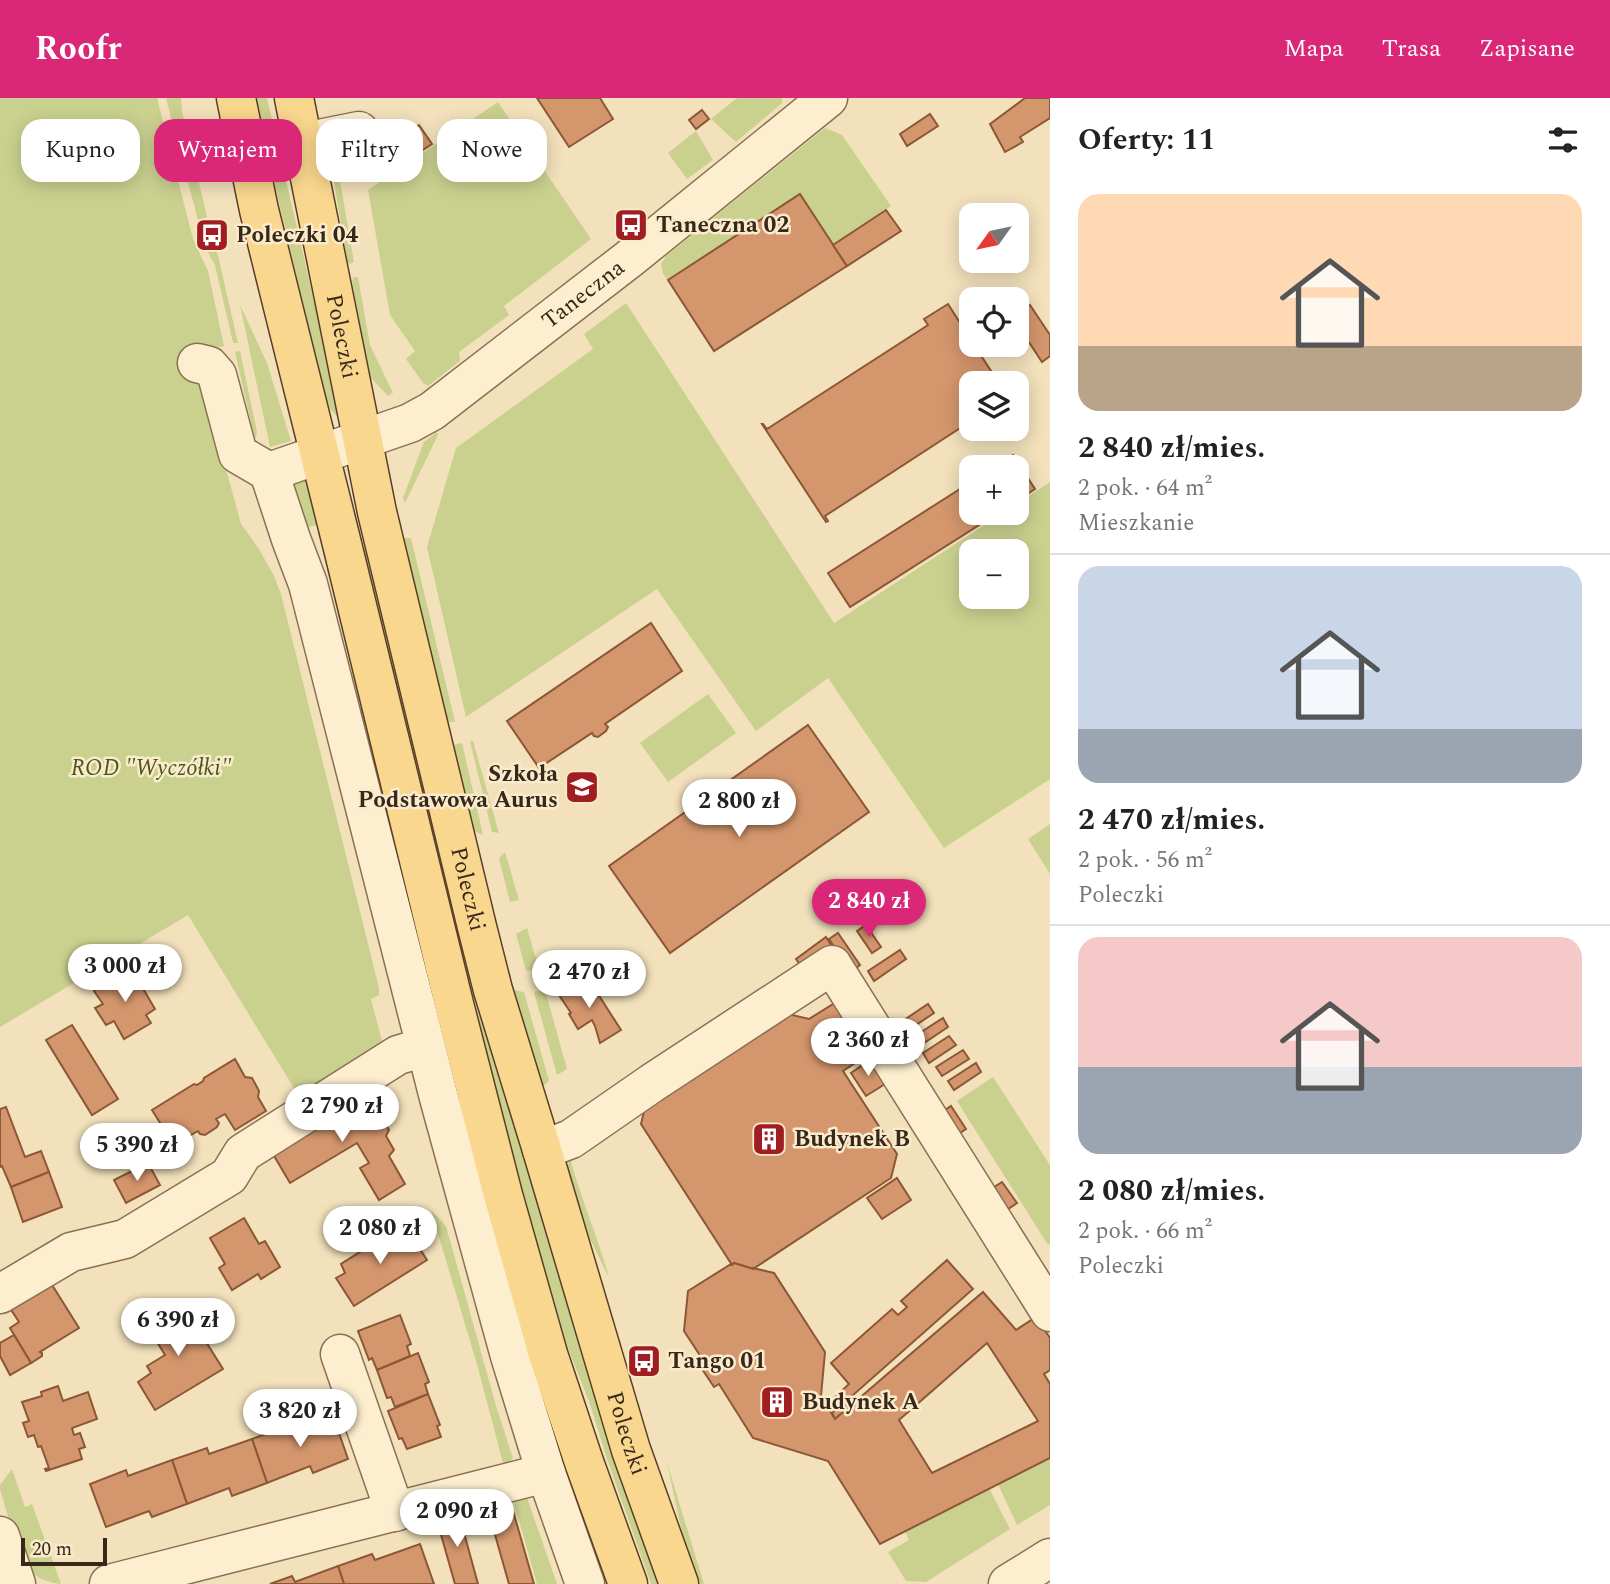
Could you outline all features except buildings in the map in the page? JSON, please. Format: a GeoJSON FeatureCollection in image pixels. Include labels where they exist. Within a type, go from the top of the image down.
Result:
{"type":"FeatureCollection","features":[{"type":"Feature","properties":{"kind":"main road","name":"Poleczki"},"geometry":{"type":"LineString","coordinates":[[236,98],[259,211],[503,1195],[548,1354],[628,1584]]}},
{"type":"Feature","properties":{"kind":"main road","name":"Poleczki"},"geometry":{"type":"LineString","coordinates":[[294,98],[377,512],[493,990],[631,1450],[679,1584]]}},
{"type":"Feature","properties":{"kind":"street","name":"Taneczna"},"geometry":{"type":"LineString","coordinates":[[320,455],[410,423],[432,411],[629,259],[814,102]]}},
{"type":"Feature","properties":{"kind":"street"},"geometry":{"type":"LineString","coordinates":[[304,142],[316,140]]}},
{"type":"Feature","properties":{"kind":"street"},"geometry":{"type":"LineString","coordinates":[[197,363],[209,366],[217,375],[239,454],[269,472],[308,584],[425,1047],[510,1356],[546,1473],[585,1584]]}},
{"type":"Feature","properties":{"kind":"street"},"geometry":{"type":"LineString","coordinates":[[269,472],[320,455]]}},
{"type":"Feature","properties":{"kind":"street"},"geometry":{"type":"LineString","coordinates":[[542,1150],[571,1139],[832,965],[1050,1312]]}},
{"type":"Feature","properties":{"kind":"street"},"geometry":{"type":"LineString","coordinates":[[0,1294],[71,1252],[124,1240],[229,1176],[243,1153],[398,1055],[425,1047]]}},
{"type":"Feature","properties":{"kind":"street"},"geometry":{"type":"LineString","coordinates":[[340,1354],[395,1512]]}},
{"type":"Feature","properties":{"kind":"street"},"geometry":{"type":"LineString","coordinates":[[109,1584],[546,1473]]}},
{"type":"Feature","properties":{"kind":"street"},"geometry":{"type":"LineString","coordinates":[[0,1536],[16,1584]]}},
{"type":"Feature","properties":{"kind":"street"},"geometry":{"type":"LineString","coordinates":[[1009,1584],[1050,1558]]}},
{"type":"Feature","properties":{"kind":"green space","name":"ROD \"Wyczółki\""},"geometry":{"type":"Polygon","coordinates":[[[0,98],[157,98],[162,119],[154,119],[154,182],[178,182],[193,239],[208,271],[224,346],[194,352],[241,524],[259,549],[281,594],[379,988],[379,995],[371,999],[384,1049],[300,1098],[188,915],[0,1027],[0,98]]]}},
{"type":"Feature","properties":{"kind":"green space"},"geometry":{"type":"Polygon","coordinates":[[[166,98],[181,98],[184,119],[171,119],[166,98]]]}},
{"type":"Feature","properties":{"kind":"green space"},"geometry":{"type":"Polygon","coordinates":[[[254,98],[267,98],[272,119],[259,119],[254,98]]]}},
{"type":"Feature","properties":{"kind":"green space"},"geometry":{"type":"Polygon","coordinates":[[[737,98],[782,98],[782,103],[736,142],[711,119],[737,98]]]}},
{"type":"Feature","properties":{"kind":"green space"},"geometry":{"type":"Polygon","coordinates":[[[498,102],[510,119],[473,119],[498,102]]]}},
{"type":"Feature","properties":{"kind":"green space"},"geometry":{"type":"Polygon","coordinates":[[[825,128],[842,135],[891,206],[833,245],[800,195],[668,280],[663,274],[661,264],[666,256],[825,128]]]}},
{"type":"Feature","properties":{"kind":"green space"},"geometry":{"type":"Polygon","coordinates":[[[696,131],[713,160],[687,179],[668,153],[696,131]]]}},
{"type":"Feature","properties":{"kind":"green space"},"geometry":{"type":"Polygon","coordinates":[[[437,143],[437,182],[547,182],[547,174],[591,239],[504,306],[509,315],[459,352],[460,361],[428,386],[406,359],[415,351],[390,315],[368,190],[380,182],[423,182],[423,153],[437,143]]]}},
{"type":"Feature","properties":{"kind":"green space"},"geometry":{"type":"Polygon","coordinates":[[[188,182],[199,182],[207,217],[202,219],[210,248],[216,247],[238,343],[233,343],[215,265],[205,247],[188,182]]]}},
{"type":"Feature","properties":{"kind":"green space"},"geometry":{"type":"Polygon","coordinates":[[[274,182],[286,182],[341,418],[332,411],[325,395],[274,182]]]}},
{"type":"Feature","properties":{"kind":"green space"},"geometry":{"type":"Polygon","coordinates":[[[334,182],[340,182],[354,262],[349,264],[334,182]]]}},
{"type":"Feature","properties":{"kind":"green space"},"geometry":{"type":"Polygon","coordinates":[[[354,277],[358,277],[370,345],[393,393],[388,396],[372,379],[368,370],[352,281],[354,277]]]}},
{"type":"Feature","properties":{"kind":"green space"},"geometry":{"type":"Polygon","coordinates":[[[626,303],[834,623],[959,542],[959,609],[1029,609],[1029,539],[963,539],[985,525],[1029,525],[1029,496],[1050,482],[1050,779],[944,848],[828,678],[756,731],[657,589],[466,717],[427,547],[456,448],[593,349],[584,334],[626,303]]]}},
{"type":"Feature","properties":{"kind":"green space"},"geometry":{"type":"Polygon","coordinates":[[[240,305],[267,363],[291,441],[270,447],[240,305]]]}},
{"type":"Feature","properties":{"kind":"green space"},"geometry":{"type":"Polygon","coordinates":[[[240,351],[257,432],[254,443],[251,441],[252,427],[235,352],[240,351]]]}},
{"type":"Feature","properties":{"kind":"green space"},"geometry":{"type":"Polygon","coordinates":[[[437,432],[438,435],[405,503],[403,498],[424,442],[437,432]]]}},
{"type":"Feature","properties":{"kind":"green space"},"geometry":{"type":"Polygon","coordinates":[[[306,476],[317,525],[300,529],[292,482],[306,476]]]}},
{"type":"Feature","properties":{"kind":"green space"},"geometry":{"type":"Polygon","coordinates":[[[401,538],[411,538],[455,722],[446,719],[401,538]]]}},
{"type":"Feature","properties":{"kind":"green space"},"geometry":{"type":"Polygon","coordinates":[[[369,547],[662,1584],[651,1584],[590,1404],[544,1287],[359,549],[369,547]]]}},
{"type":"Feature","properties":{"kind":"green space"},"geometry":{"type":"Polygon","coordinates":[[[708,694],[736,733],[668,782],[640,743],[708,694]]]}},
{"type":"Feature","properties":{"kind":"green space"},"geometry":{"type":"Polygon","coordinates":[[[470,741],[473,741],[499,833],[492,832],[470,741]]]}},
{"type":"Feature","properties":{"kind":"green space"},"geometry":{"type":"Polygon","coordinates":[[[462,743],[483,835],[472,830],[452,747],[462,743]]]}},
{"type":"Feature","properties":{"kind":"green space"},"geometry":{"type":"Polygon","coordinates":[[[1050,824],[1050,874],[1028,839],[1050,824]]]}},
{"type":"Feature","properties":{"kind":"green space"},"geometry":{"type":"Polygon","coordinates":[[[505,852],[519,900],[510,902],[499,858],[505,852]]]}},
{"type":"Feature","properties":{"kind":"green space"},"geometry":{"type":"Polygon","coordinates":[[[527,928],[539,970],[526,971],[516,934],[527,928]]]}},
{"type":"Feature","properties":{"kind":"green space"},"geometry":{"type":"Polygon","coordinates":[[[513,990],[524,992],[549,1081],[542,1087],[513,990]]]}},
{"type":"Feature","properties":{"kind":"green space"},"geometry":{"type":"Polygon","coordinates":[[[545,990],[567,1069],[557,1075],[534,992],[545,990]]]}},
{"type":"Feature","properties":{"kind":"green space"},"geometry":{"type":"Polygon","coordinates":[[[993,1077],[1050,1165],[1048,1245],[957,1101],[993,1077]]]}},
{"type":"Feature","properties":{"kind":"green space"},"geometry":{"type":"Polygon","coordinates":[[[570,1158],[609,1278],[585,1228],[567,1167],[570,1158]]]}},
{"type":"Feature","properties":{"kind":"green space"},"geometry":{"type":"Polygon","coordinates":[[[431,1210],[446,1226],[513,1458],[504,1467],[478,1368],[431,1210]]]}},
{"type":"Feature","properties":{"kind":"green space"},"geometry":{"type":"Polygon","coordinates":[[[1050,1458],[1050,1505],[1017,1525],[998,1484],[1050,1458]]]}},
{"type":"Feature","properties":{"kind":"green space"},"geometry":{"type":"Polygon","coordinates":[[[667,1463],[704,1584],[697,1584],[688,1560],[667,1463]]]}},
{"type":"Feature","properties":{"kind":"green space"},"geometry":{"type":"Polygon","coordinates":[[[12,1469],[25,1507],[32,1504],[61,1584],[35,1575],[18,1548],[0,1489],[12,1469]]]}},
{"type":"Feature","properties":{"kind":"green space"},"geometry":{"type":"Polygon","coordinates":[[[989,1488],[1010,1529],[926,1582],[906,1581],[888,1552],[909,1540],[905,1531],[989,1488]]]}},
{"type":"Feature","properties":{"kind":"green space"},"geometry":{"type":"Polygon","coordinates":[[[525,1492],[557,1584],[537,1584],[512,1496],[525,1492]]]}},
{"type":"Feature","properties":{"kind":"place","name":"Taneczna 02"},"geometry":{"type":"Point","coordinates":[631,225]}},
{"type":"Feature","properties":{"kind":"place","name":"Poleczki 04"},"geometry":{"type":"Point","coordinates":[212,235]}},
{"type":"Feature","properties":{"kind":"place","name":"Szkoła Podstawowa Aurus"},"geometry":{"type":"Point","coordinates":[582,787]}},
{"type":"Feature","properties":{"kind":"place","name":"Budynek B"},"geometry":{"type":"Point","coordinates":[769,1139]}},
{"type":"Feature","properties":{"kind":"place","name":"Tango 01"},"geometry":{"type":"Point","coordinates":[644,1361]}},
{"type":"Feature","properties":{"kind":"place","name":"Budynek A"},"geometry":{"type":"Point","coordinates":[777,1402]}}]}
